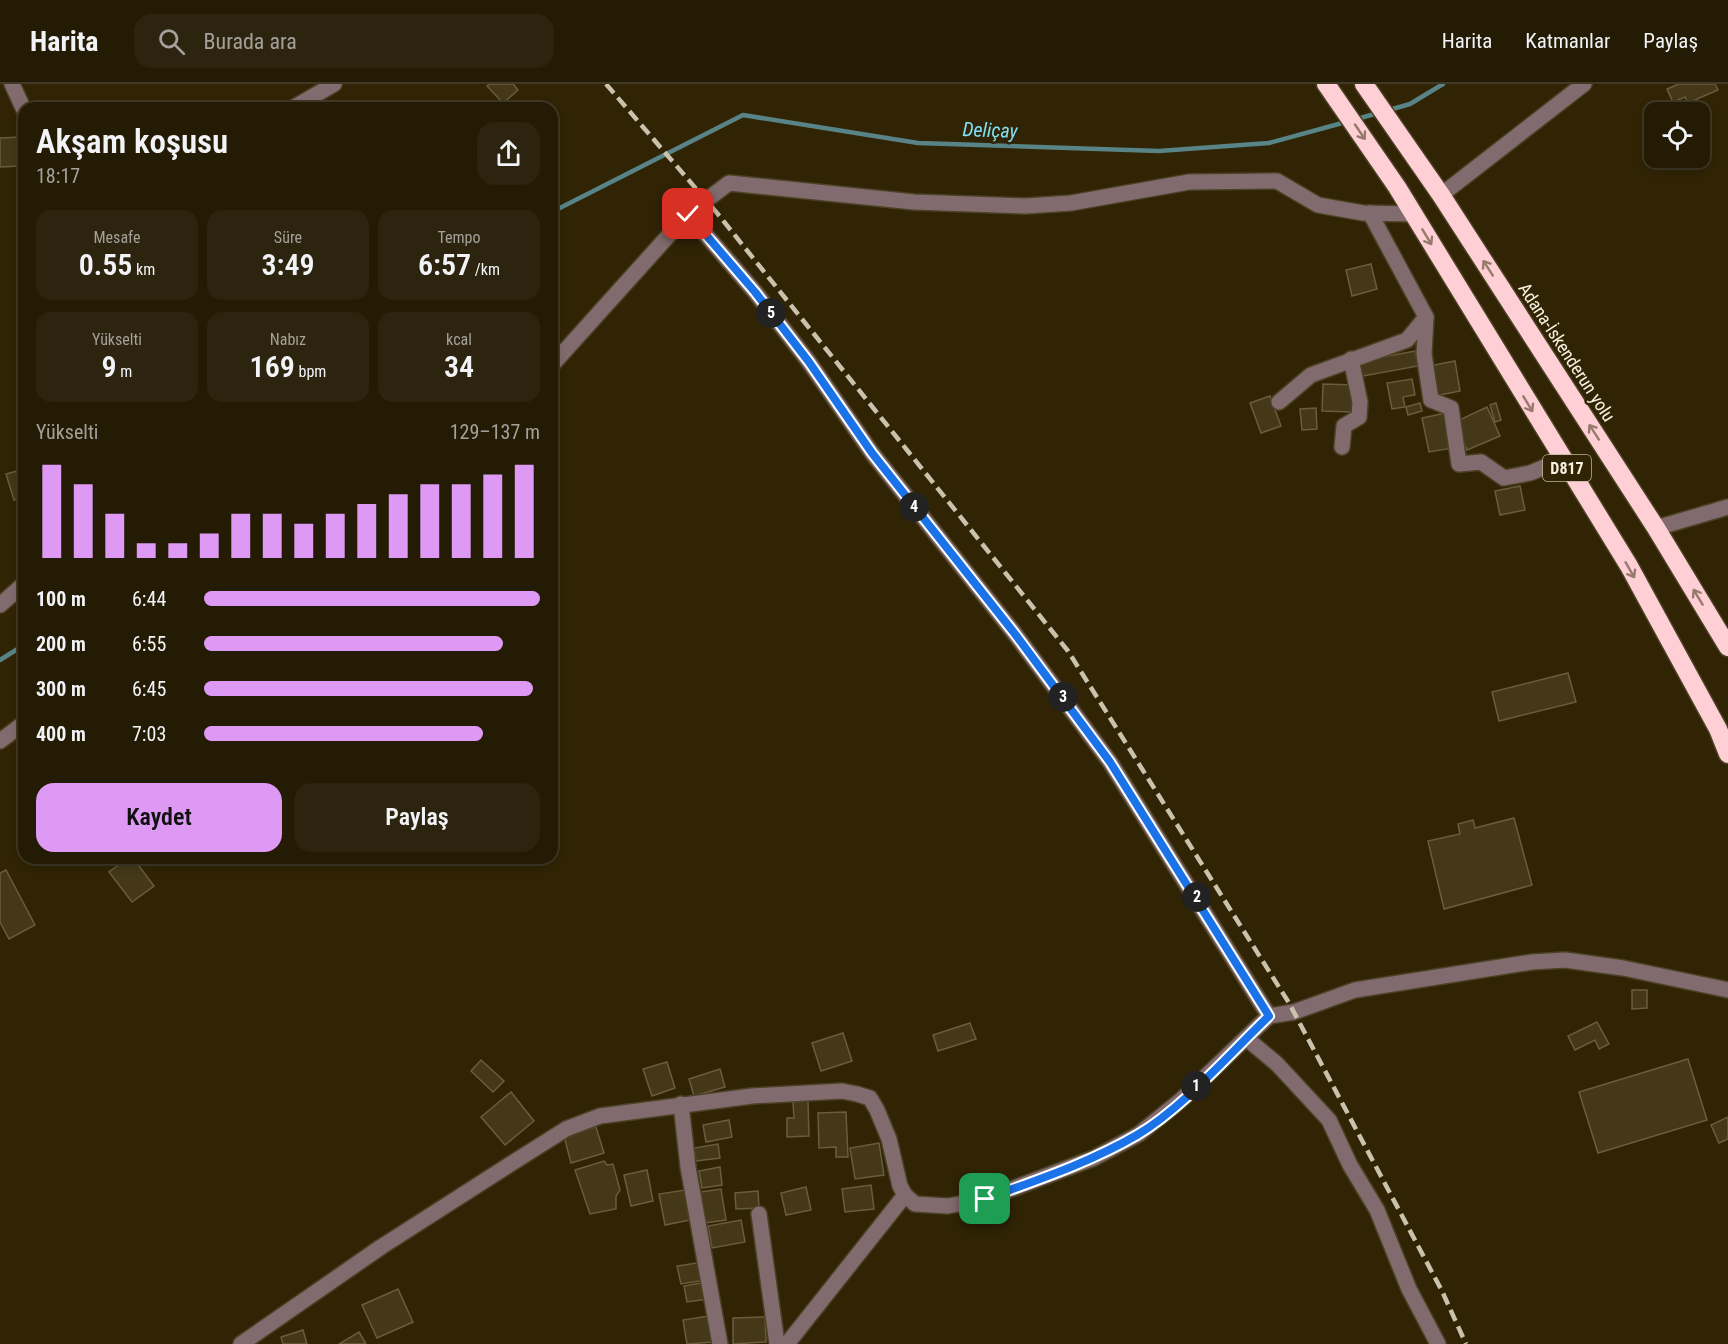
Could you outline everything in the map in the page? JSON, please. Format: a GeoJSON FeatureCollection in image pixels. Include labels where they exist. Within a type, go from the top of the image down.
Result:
{"type":"FeatureCollection","features":[{"type":"Feature","properties":{"kind":"highway","name":"D817"},"geometry":{"type":"LineString","coordinates":[[1326,84],[1414,214],[1562,460],[1629,566],[1718,729],[1728,754]]}},
{"type":"Feature","properties":{"kind":"highway","name":"Adana-İskenderun yolu"},"geometry":{"type":"LineString","coordinates":[[1364,84],[1441,195],[1656,528],[1728,647]]}},
{"type":"Feature","properties":{"kind":"street"},"geometry":{"type":"LineString","coordinates":[[12,84],[20,102]]}},
{"type":"Feature","properties":{"kind":"street"},"geometry":{"type":"LineString","coordinates":[[303,102],[334,84]]}},
{"type":"Feature","properties":{"kind":"street"},"geometry":{"type":"LineString","coordinates":[[1441,195],[1584,84]]}},
{"type":"Feature","properties":{"kind":"street"},"geometry":{"type":"LineString","coordinates":[[558,358],[688,214],[729,183],[914,202],[1026,206],[1071,204],[1189,182],[1277,181],[1318,205],[1370,213],[1414,214]]}},
{"type":"Feature","properties":{"kind":"street"},"geometry":{"type":"LineString","coordinates":[[1370,213],[1426,317],[1424,354],[1431,400],[1451,408],[1458,464],[1481,462],[1504,478],[1530,473],[1562,460]]}},
{"type":"Feature","properties":{"kind":"street"},"geometry":{"type":"LineString","coordinates":[[688,214],[755,292],[809,362],[872,453],[1015,634],[1110,762],[1269,1016]]}},
{"type":"Feature","properties":{"kind":"street"},"geometry":{"type":"LineString","coordinates":[[1279,402],[1311,375],[1407,340],[1426,317]]}},
{"type":"Feature","properties":{"kind":"street"},"geometry":{"type":"LineString","coordinates":[[1342,447],[1344,426],[1359,417],[1360,402],[1350,359]]}},
{"type":"Feature","properties":{"kind":"street"},"geometry":{"type":"LineString","coordinates":[[1656,528],[1728,507]]}},
{"type":"Feature","properties":{"kind":"street"},"geometry":{"type":"LineString","coordinates":[[0,605],[18,589]]}},
{"type":"Feature","properties":{"kind":"street"},"geometry":{"type":"LineString","coordinates":[[0,741],[18,728]]}},
{"type":"Feature","properties":{"kind":"street"},"geometry":{"type":"LineString","coordinates":[[241,1344],[381,1247],[566,1129],[600,1116],[752,1096],[842,1091],[870,1098],[889,1139],[895,1170],[905,1195],[915,1204],[933,1207],[976,1201],[1094,1158],[1139,1134],[1181,1100],[1269,1016],[1294,1012],[1355,990],[1532,962],[1565,960],[1623,968],[1728,990]]}},
{"type":"Feature","properties":{"kind":"street"},"geometry":{"type":"LineString","coordinates":[[1246,1038],[1277,1064],[1329,1120],[1350,1165],[1377,1210],[1409,1289],[1438,1344]]}},
{"type":"Feature","properties":{"kind":"street"},"geometry":{"type":"LineString","coordinates":[[681,1104],[688,1167],[720,1344]]}},
{"type":"Feature","properties":{"kind":"street"},"geometry":{"type":"LineString","coordinates":[[787,1344],[905,1195]]}},
{"type":"Feature","properties":{"kind":"street"},"geometry":{"type":"LineString","coordinates":[[759,1214],[777,1344]]}},
{"type":"Feature","properties":{"kind":"building"},"geometry":{"type":"Polygon","coordinates":[[[513,84],[518,90],[502,102],[487,86],[513,84]]]}},
{"type":"Feature","properties":{"kind":"building"},"geometry":{"type":"Polygon","coordinates":[[[1679,84],[1715,84],[1718,90],[1690,102],[1688,102],[1685,97],[1673,102],[1667,89],[1679,84]]]}},
{"type":"Feature","properties":{"kind":"building"},"geometry":{"type":"Polygon","coordinates":[[[18,137],[18,166],[0,167],[0,138],[18,137]]]}},
{"type":"Feature","properties":{"kind":"building"},"geometry":{"type":"Polygon","coordinates":[[[1371,264],[1377,289],[1352,296],[1346,270],[1371,264]]]}},
{"type":"Feature","properties":{"kind":"building"},"geometry":{"type":"Polygon","coordinates":[[[1415,351],[1418,366],[1358,377],[1355,362],[1415,351]]]}},
{"type":"Feature","properties":{"kind":"building"},"geometry":{"type":"Polygon","coordinates":[[[1455,361],[1460,391],[1435,396],[1429,366],[1455,361]]]}},
{"type":"Feature","properties":{"kind":"building"},"geometry":{"type":"Polygon","coordinates":[[[1412,379],[1415,395],[1403,397],[1405,407],[1392,409],[1387,383],[1412,379]]]}},
{"type":"Feature","properties":{"kind":"building"},"geometry":{"type":"Polygon","coordinates":[[[1323,384],[1354,385],[1353,412],[1322,411],[1323,384]]]}},
{"type":"Feature","properties":{"kind":"building"},"geometry":{"type":"Polygon","coordinates":[[[1270,396],[1281,426],[1261,433],[1250,403],[1270,396]]]}},
{"type":"Feature","properties":{"kind":"building"},"geometry":{"type":"Polygon","coordinates":[[[1420,403],[1422,411],[1408,415],[1406,407],[1420,403]]]}},
{"type":"Feature","properties":{"kind":"building"},"geometry":{"type":"Polygon","coordinates":[[[1496,403],[1501,420],[1495,422],[1490,405],[1496,403]]]}},
{"type":"Feature","properties":{"kind":"building"},"geometry":{"type":"Polygon","coordinates":[[[1487,407],[1500,436],[1467,450],[1455,422],[1487,407]]]}},
{"type":"Feature","properties":{"kind":"building"},"geometry":{"type":"Polygon","coordinates":[[[1316,408],[1317,429],[1302,430],[1300,409],[1316,408]]]}},
{"type":"Feature","properties":{"kind":"building"},"geometry":{"type":"Polygon","coordinates":[[[1446,413],[1453,448],[1429,452],[1422,418],[1446,413]]]}},
{"type":"Feature","properties":{"kind":"building"},"geometry":{"type":"Polygon","coordinates":[[[18,471],[18,499],[14,500],[6,474],[18,471]]]}},
{"type":"Feature","properties":{"kind":"building"},"geometry":{"type":"Polygon","coordinates":[[[1520,486],[1525,510],[1500,515],[1495,491],[1520,486]]]}},
{"type":"Feature","properties":{"kind":"building"},"geometry":{"type":"Polygon","coordinates":[[[1568,673],[1576,702],[1499,721],[1492,692],[1568,673]]]}},
{"type":"Feature","properties":{"kind":"building"},"geometry":{"type":"Polygon","coordinates":[[[1514,818],[1532,885],[1444,909],[1428,841],[1460,834],[1458,824],[1473,820],[1475,828],[1514,818]]]}},
{"type":"Feature","properties":{"kind":"building"},"geometry":{"type":"Polygon","coordinates":[[[120,864],[138,864],[154,886],[132,902],[109,872],[120,864]]]}},
{"type":"Feature","properties":{"kind":"building"},"geometry":{"type":"Polygon","coordinates":[[[6,870],[35,925],[9,939],[0,922],[0,873],[6,870]]]}},
{"type":"Feature","properties":{"kind":"building"},"geometry":{"type":"Polygon","coordinates":[[[1632,990],[1647,990],[1647,1008],[1632,1009],[1632,990]]]}},
{"type":"Feature","properties":{"kind":"building"},"geometry":{"type":"Polygon","coordinates":[[[1597,1022],[1609,1044],[1599,1049],[1595,1040],[1575,1050],[1568,1036],[1597,1022]]]}},
{"type":"Feature","properties":{"kind":"building"},"geometry":{"type":"Polygon","coordinates":[[[970,1023],[976,1039],[938,1051],[933,1035],[970,1023]]]}},
{"type":"Feature","properties":{"kind":"building"},"geometry":{"type":"Polygon","coordinates":[[[843,1033],[852,1061],[821,1071],[812,1043],[843,1033]]]}},
{"type":"Feature","properties":{"kind":"building"},"geometry":{"type":"Polygon","coordinates":[[[1688,1059],[1707,1120],[1598,1153],[1579,1092],[1688,1059]]]}},
{"type":"Feature","properties":{"kind":"building"},"geometry":{"type":"Polygon","coordinates":[[[481,1060],[504,1081],[493,1092],[471,1071],[481,1060]]]}},
{"type":"Feature","properties":{"kind":"building"},"geometry":{"type":"Polygon","coordinates":[[[667,1062],[675,1088],[652,1096],[643,1069],[667,1062]]]}},
{"type":"Feature","properties":{"kind":"building"},"geometry":{"type":"Polygon","coordinates":[[[720,1069],[725,1087],[694,1096],[689,1079],[720,1069]]]}},
{"type":"Feature","properties":{"kind":"building"},"geometry":{"type":"Polygon","coordinates":[[[511,1092],[534,1121],[505,1145],[481,1117],[511,1092]]]}},
{"type":"Feature","properties":{"kind":"building"},"geometry":{"type":"Polygon","coordinates":[[[808,1101],[809,1136],[787,1137],[787,1118],[794,1118],[793,1102],[808,1101]]]}},
{"type":"Feature","properties":{"kind":"building"},"geometry":{"type":"Polygon","coordinates":[[[846,1112],[848,1157],[836,1157],[836,1147],[819,1148],[818,1113],[846,1112]]]}},
{"type":"Feature","properties":{"kind":"building"},"geometry":{"type":"Polygon","coordinates":[[[1728,1117],[1728,1139],[1719,1143],[1711,1125],[1728,1117]]]}},
{"type":"Feature","properties":{"kind":"building"},"geometry":{"type":"Polygon","coordinates":[[[729,1120],[732,1137],[706,1142],[703,1125],[729,1120]]]}},
{"type":"Feature","properties":{"kind":"building"},"geometry":{"type":"Polygon","coordinates":[[[596,1127],[604,1153],[571,1163],[564,1136],[596,1127]]]}},
{"type":"Feature","properties":{"kind":"building"},"geometry":{"type":"Polygon","coordinates":[[[879,1143],[884,1175],[855,1179],[850,1148],[879,1143]]]}},
{"type":"Feature","properties":{"kind":"building"},"geometry":{"type":"Polygon","coordinates":[[[718,1144],[720,1158],[696,1161],[694,1148],[718,1144]]]}},
{"type":"Feature","properties":{"kind":"building"},"geometry":{"type":"Polygon","coordinates":[[[604,1161],[607,1165],[613,1164],[620,1190],[616,1196],[616,1209],[590,1214],[575,1170],[604,1161]]]}},
{"type":"Feature","properties":{"kind":"building"},"geometry":{"type":"Polygon","coordinates":[[[720,1167],[722,1185],[702,1188],[699,1171],[720,1167]]]}},
{"type":"Feature","properties":{"kind":"building"},"geometry":{"type":"Polygon","coordinates":[[[647,1170],[653,1201],[631,1206],[624,1175],[647,1170]]]}},
{"type":"Feature","properties":{"kind":"building"},"geometry":{"type":"Polygon","coordinates":[[[871,1185],[874,1209],[845,1212],[842,1189],[871,1185]]]}},
{"type":"Feature","properties":{"kind":"building"},"geometry":{"type":"Polygon","coordinates":[[[806,1187],[811,1210],[786,1215],[781,1193],[806,1187]]]}},
{"type":"Feature","properties":{"kind":"building"},"geometry":{"type":"Polygon","coordinates":[[[721,1189],[726,1220],[705,1223],[701,1192],[721,1189]]]}},
{"type":"Feature","properties":{"kind":"building"},"geometry":{"type":"Polygon","coordinates":[[[685,1190],[690,1220],[665,1225],[659,1194],[685,1190]]]}},
{"type":"Feature","properties":{"kind":"building"},"geometry":{"type":"Polygon","coordinates":[[[758,1191],[759,1208],[736,1209],[735,1193],[758,1191]]]}},
{"type":"Feature","properties":{"kind":"building"},"geometry":{"type":"Polygon","coordinates":[[[741,1220],[745,1242],[712,1248],[708,1226],[741,1220]]]}},
{"type":"Feature","properties":{"kind":"building"},"geometry":{"type":"Polygon","coordinates":[[[703,1262],[706,1280],[681,1284],[677,1266],[703,1262]]]}},
{"type":"Feature","properties":{"kind":"building"},"geometry":{"type":"Polygon","coordinates":[[[706,1282],[708,1299],[687,1302],[684,1286],[706,1282]]]}},
{"type":"Feature","properties":{"kind":"building"},"geometry":{"type":"Polygon","coordinates":[[[398,1289],[413,1322],[377,1338],[362,1305],[398,1289]]]}},
{"type":"Feature","properties":{"kind":"building"},"geometry":{"type":"Polygon","coordinates":[[[708,1316],[713,1342],[687,1344],[683,1320],[708,1316]]]}},
{"type":"Feature","properties":{"kind":"building"},"geometry":{"type":"Polygon","coordinates":[[[765,1317],[766,1342],[733,1344],[733,1318],[765,1317]]]}},
{"type":"Feature","properties":{"kind":"building"},"geometry":{"type":"Polygon","coordinates":[[[303,1330],[307,1344],[283,1344],[281,1337],[303,1330]]]}},
{"type":"Feature","properties":{"kind":"building"},"geometry":{"type":"Polygon","coordinates":[[[359,1332],[366,1344],[339,1344],[359,1332]]]}},
{"type":"Feature","properties":{"kind":"waterway","name":"Deliçay"},"geometry":{"type":"LineString","coordinates":[[1389,110],[1410,104],[1443,84]]}},
{"type":"Feature","properties":{"kind":"waterway","name":"Deliçay"},"geometry":{"type":"LineString","coordinates":[[1357,119],[1378,113]]}},
{"type":"Feature","properties":{"kind":"waterway","name":"Deliçay"},"geometry":{"type":"LineString","coordinates":[[558,209],[743,115],[918,143],[1159,151],[1269,143],[1346,122]]}},
{"type":"Feature","properties":{"kind":"waterway","name":"Deliçay"},"geometry":{"type":"LineString","coordinates":[[0,660],[18,649]]}},
{"type":"Feature","properties":{"kind":"railway"},"geometry":{"type":"LineString","coordinates":[[606,84],[717,213],[1068,651],[1289,1003],[1442,1291],[1466,1344]]}},
{"type":"Feature","properties":{"kind":"route"},"geometry":{"type":"LineString","coordinates":[[688,214],[755,292],[809,362],[872,453],[1015,634],[1110,762],[1161,840],[1269,1016],[1181,1100],[1139,1134],[1094,1158],[985,1199]]}}]}
